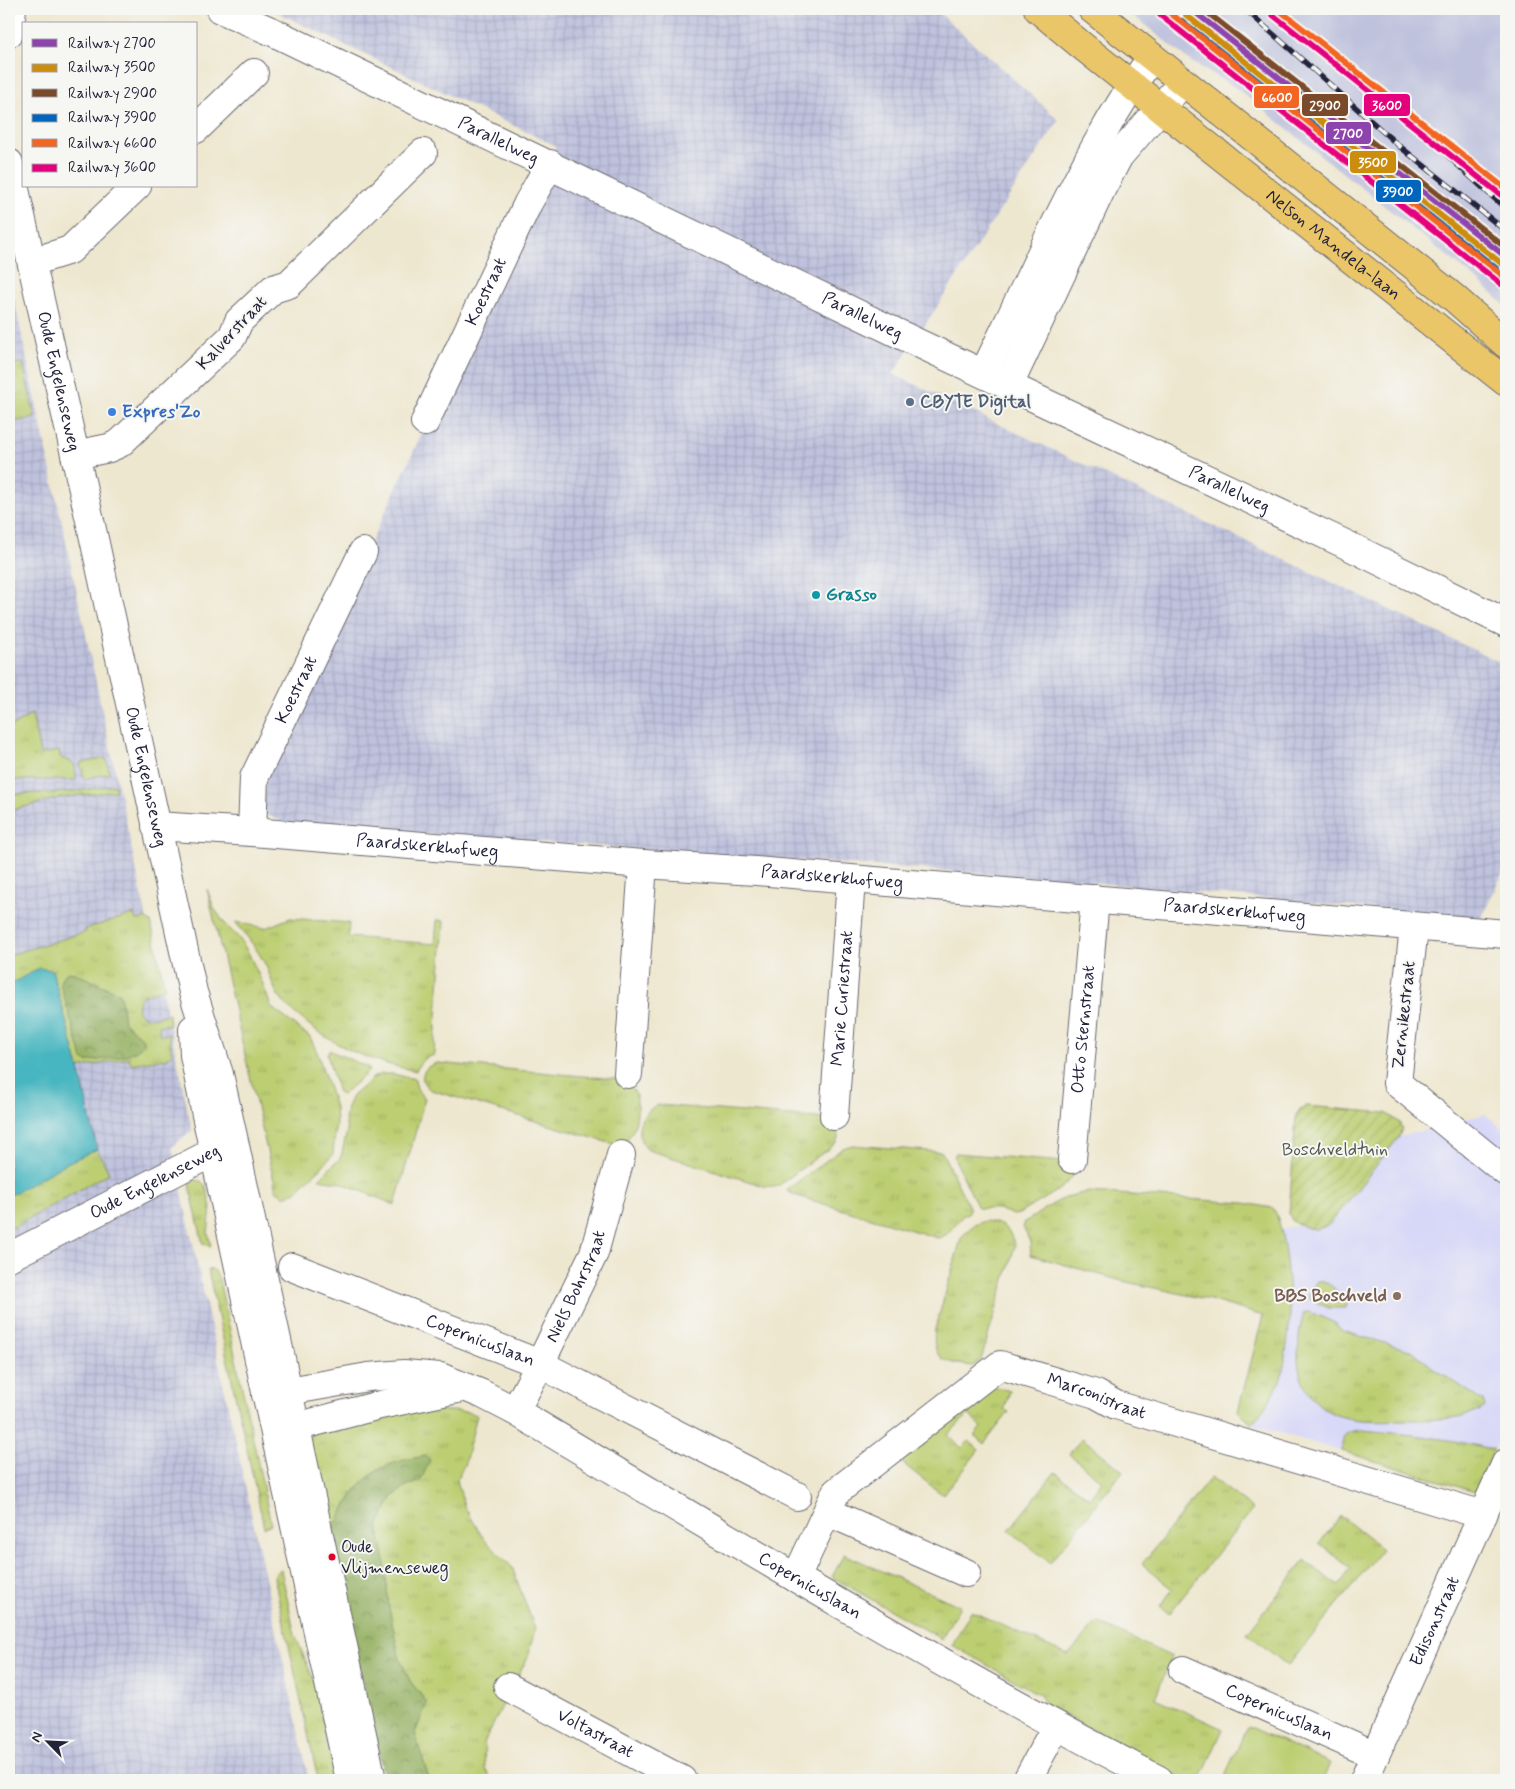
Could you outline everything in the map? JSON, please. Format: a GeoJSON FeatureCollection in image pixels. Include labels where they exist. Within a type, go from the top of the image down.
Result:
{"type":"FeatureCollection","features":[{"type":"Feature","properties":{"kind":"main road","name":"Nelson Mandela-laan"},"geometry":{"type":"LineString","coordinates":[[1038,9],[1506,382]]}},
{"type":"Feature","properties":{"kind":"main road","name":"Nelson Mandela-laan"},"geometry":{"type":"LineString","coordinates":[[1092,9],[1453,297],[1506,344]]}},
{"type":"Feature","properties":{"kind":"street"},"geometry":{"type":"LineString","coordinates":[[9,33],[12,9]]}},
{"type":"Feature","properties":{"kind":"street","name":"Parallelweg"},"geometry":{"type":"LineString","coordinates":[[220,9],[273,32],[550,164],[1506,622]]}},
{"type":"Feature","properties":{"kind":"street"},"geometry":{"type":"LineString","coordinates":[[984,373],[1078,178],[1132,84],[1152,57]]}},
{"type":"Feature","properties":{"kind":"street"},"geometry":{"type":"LineString","coordinates":[[198,127],[254,73]]}},
{"type":"Feature","properties":{"kind":"street"},"geometry":{"type":"LineString","coordinates":[[1010,385],[1100,190],[1119,156],[1182,82]]}},
{"type":"Feature","properties":{"kind":"street","name":"Kalverstraat"},"geometry":{"type":"LineString","coordinates":[[75,455],[109,448],[120,443],[232,337],[239,321],[273,289],[289,284],[423,153]]}},
{"type":"Feature","properties":{"kind":"street","name":"Oude Engelenseweg"},"geometry":{"type":"LineString","coordinates":[[9,164],[193,992],[219,1074],[224,1146],[9,1258]]}},
{"type":"Feature","properties":{"kind":"street","name":"Koestraat"},"geometry":{"type":"LineString","coordinates":[[424,422],[528,203],[550,164]]}},
{"type":"Feature","properties":{"kind":"street"},"geometry":{"type":"LineString","coordinates":[[32,262],[70,250],[135,188]]}},
{"type":"Feature","properties":{"kind":"street","name":"Koestraat"},"geometry":{"type":"LineString","coordinates":[[252,832],[254,778],[363,552]]}},
{"type":"Feature","properties":{"kind":"street","name":"Paardskerkhofweg"},"geometry":{"type":"LineString","coordinates":[[156,826],[1095,899],[1506,934]]}},
{"type":"Feature","properties":{"kind":"street"},"geometry":{"type":"LineString","coordinates":[[628,1074],[643,864]]}},
{"type":"Feature","properties":{"kind":"street","name":"Marie Curiestraat"},"geometry":{"type":"LineString","coordinates":[[834,1116],[851,880]]}},
{"type":"Feature","properties":{"kind":"street","name":"Otto Sternstraat"},"geometry":{"type":"LineString","coordinates":[[1072,1159],[1095,899]]}},
{"type":"Feature","properties":{"kind":"street","name":"Zernikestraat"},"geometry":{"type":"LineString","coordinates":[[1414,926],[1397,1083],[1506,1172]]}},
{"type":"Feature","properties":{"kind":"street"},"geometry":{"type":"LineString","coordinates":[[224,1146],[285,1429],[350,1780]]}},
{"type":"Feature","properties":{"kind":"street","name":"Niels Bohrstraat"},"geometry":{"type":"LineString","coordinates":[[514,1411],[540,1364],[594,1252],[621,1155]]}},
{"type":"Feature","properties":{"kind":"street","name":"Copernicuslaan"},"geometry":{"type":"LineString","coordinates":[[292,1266],[540,1364],[797,1496]]}},
{"type":"Feature","properties":{"kind":"street","name":"Marconistraat"},"geometry":{"type":"LineString","coordinates":[[796,1578],[836,1492],[1000,1365],[1096,1394],[1116,1405],[1483,1515]]}},
{"type":"Feature","properties":{"kind":"street","name":"Copernicuslaan"},"geometry":{"type":"LineString","coordinates":[[278,1394],[368,1377],[404,1374],[440,1377],[463,1388],[482,1394],[514,1411],[796,1578],[1056,1726],[1160,1780]]}},
{"type":"Feature","properties":{"kind":"street"},"geometry":{"type":"LineString","coordinates":[[285,1429],[380,1405],[463,1388]]}},
{"type":"Feature","properties":{"kind":"street"},"geometry":{"type":"LineString","coordinates":[[285,1429],[372,1780]]}},
{"type":"Feature","properties":{"kind":"street","name":"Edisonstraat"},"geometry":{"type":"LineString","coordinates":[[1364,1780],[1506,1463]]}},
{"type":"Feature","properties":{"kind":"street"},"geometry":{"type":"LineString","coordinates":[[828,1512],[966,1573]]}},
{"type":"Feature","properties":{"kind":"street","name":"Copernicuslaan"},"geometry":{"type":"LineString","coordinates":[[1183,1670],[1375,1755]]}},
{"type":"Feature","properties":{"kind":"street","name":"Voltastraat"},"geometry":{"type":"LineString","coordinates":[[508,1687],[682,1780]]}},
{"type":"Feature","properties":{"kind":"street"},"geometry":{"type":"LineString","coordinates":[[1027,1780],[1056,1726]]}},
{"type":"Feature","properties":{"kind":"shaded area"},"geometry":{"type":"Polygon","coordinates":[[[270,9],[935,9],[1059,120],[893,374],[1506,665],[1506,866],[1481,919],[1046,878],[286,824],[262,812],[268,763],[556,146],[270,9]]]}},
{"type":"Feature","properties":{"kind":"shaded area"},"geometry":{"type":"Polygon","coordinates":[[[1125,9],[1506,9],[1506,306],[1475,278],[1236,88],[1190,61],[1125,9]]]}},
{"type":"Feature","properties":{"kind":"shaded area"},"geometry":{"type":"Polygon","coordinates":[[[9,276],[192,1130],[172,1147],[309,1780],[9,1780],[9,1196],[39,968],[9,985],[9,276]]]}},
{"type":"Feature","properties":{"kind":"shaded area","name":"BBS Boschveld"},"geometry":{"type":"Polygon","coordinates":[[[1485,1114],[1506,1131],[1506,1423],[1475,1492],[1251,1424],[1264,1411],[1290,1318],[1281,1230],[1301,1224],[1313,1230],[1330,1224],[1399,1137],[1485,1114]]]}},
{"type":"Feature","properties":{"kind":"green space"},"geometry":{"type":"Polygon","coordinates":[[[13,359],[14,364],[23,363],[35,418],[14,422],[9,402],[9,360],[13,359]]]}},
{"type":"Feature","properties":{"kind":"green space"},"geometry":{"type":"Polygon","coordinates":[[[32,714],[40,754],[59,751],[61,758],[73,763],[76,780],[9,780],[9,728],[32,714]]]}},
{"type":"Feature","properties":{"kind":"green space"},"geometry":{"type":"Polygon","coordinates":[[[106,758],[110,773],[84,779],[80,763],[106,758]]]}},
{"type":"Feature","properties":{"kind":"green space"},"geometry":{"type":"Polygon","coordinates":[[[115,785],[116,791],[59,798],[9,811],[9,794],[69,792],[115,785]]]}},
{"type":"Feature","properties":{"kind":"green space"},"geometry":{"type":"Polygon","coordinates":[[[207,889],[214,908],[248,952],[271,1007],[310,1037],[317,1052],[335,1107],[336,1122],[333,1154],[296,1191],[285,1197],[276,1190],[207,889]]]}},
{"type":"Feature","properties":{"kind":"green space"},"geometry":{"type":"Polygon","coordinates":[[[134,914],[136,920],[145,918],[151,922],[165,989],[142,997],[139,1001],[138,1011],[148,1018],[169,1014],[170,1024],[159,1026],[160,1035],[169,1034],[172,1054],[168,1058],[131,1064],[129,1058],[79,1068],[52,970],[9,985],[9,955],[86,932],[85,929],[134,914]]]}},
{"type":"Feature","properties":{"kind":"green space"},"geometry":{"type":"Polygon","coordinates":[[[290,918],[349,923],[348,937],[435,944],[437,920],[444,921],[434,1055],[423,1060],[416,1071],[385,1063],[341,1046],[315,1029],[290,1009],[282,1001],[274,987],[259,954],[235,922],[265,928],[290,918]]]}},
{"type":"Feature","properties":{"kind":"green space"},"geometry":{"type":"Polygon","coordinates":[[[68,972],[75,973],[119,993],[124,1022],[142,1038],[144,1043],[139,1048],[125,1055],[110,1058],[87,1062],[82,1058],[60,983],[62,977],[68,972]]]}},
{"type":"Feature","properties":{"kind":"green space"},"geometry":{"type":"Polygon","coordinates":[[[329,1050],[369,1068],[369,1071],[342,1095],[338,1093],[327,1054],[329,1050]]]}},
{"type":"Feature","properties":{"kind":"green space"},"geometry":{"type":"Polygon","coordinates":[[[438,1063],[616,1079],[629,1086],[635,1093],[637,1098],[637,1117],[633,1130],[627,1139],[613,1144],[431,1090],[424,1082],[423,1074],[428,1067],[438,1063]]]}},
{"type":"Feature","properties":{"kind":"green space"},"geometry":{"type":"Polygon","coordinates":[[[382,1074],[393,1074],[415,1079],[418,1090],[425,1098],[395,1205],[342,1183],[319,1179],[341,1157],[347,1131],[345,1120],[347,1107],[352,1096],[374,1077],[382,1074]]]}},
{"type":"Feature","properties":{"kind":"green space"},"geometry":{"type":"Polygon","coordinates":[[[659,1105],[827,1119],[837,1126],[838,1138],[835,1144],[779,1185],[775,1187],[764,1186],[648,1150],[640,1138],[640,1124],[646,1113],[659,1105]]]}},
{"type":"Feature","properties":{"kind":"green space","name":"Boschveldtuin"},"geometry":{"type":"Polygon","coordinates":[[[1307,1106],[1386,1113],[1399,1122],[1402,1128],[1399,1137],[1330,1224],[1315,1229],[1292,1221],[1289,1214],[1296,1115],[1300,1109],[1307,1106]]]}},
{"type":"Feature","properties":{"kind":"green space"},"geometry":{"type":"Polygon","coordinates":[[[852,1145],[942,1152],[970,1209],[969,1212],[947,1234],[938,1238],[797,1196],[787,1191],[843,1148],[852,1145]]]}},
{"type":"Feature","properties":{"kind":"green space"},"geometry":{"type":"Polygon","coordinates":[[[97,1149],[109,1173],[9,1230],[9,1196],[65,1164],[97,1149]]]}},
{"type":"Feature","properties":{"kind":"green space"},"geometry":{"type":"Polygon","coordinates":[[[956,1153],[1063,1162],[1073,1170],[1073,1173],[1072,1178],[1064,1186],[1019,1214],[1014,1215],[998,1209],[978,1208],[954,1157],[956,1153]]]}},
{"type":"Feature","properties":{"kind":"green space"},"geometry":{"type":"Polygon","coordinates":[[[188,1179],[201,1181],[206,1186],[211,1207],[208,1233],[211,1246],[203,1244],[188,1179]]]}},
{"type":"Feature","properties":{"kind":"green space"},"geometry":{"type":"Polygon","coordinates":[[[1090,1192],[1244,1203],[1273,1208],[1281,1229],[1284,1244],[1290,1318],[1282,1375],[1269,1401],[1251,1424],[1238,1411],[1263,1316],[1210,1300],[1122,1281],[1031,1255],[1030,1242],[1023,1227],[1025,1222],[1063,1199],[1090,1192]]]}},
{"type":"Feature","properties":{"kind":"green space"},"geometry":{"type":"Polygon","coordinates":[[[985,1221],[997,1223],[1005,1228],[1011,1235],[1015,1246],[981,1360],[973,1366],[955,1363],[942,1358],[935,1347],[934,1339],[935,1329],[961,1239],[972,1227],[985,1221]]]}},
{"type":"Feature","properties":{"kind":"green space"},"geometry":{"type":"Polygon","coordinates":[[[212,1269],[219,1279],[271,1524],[264,1528],[208,1270],[212,1269]]]}},
{"type":"Feature","properties":{"kind":"green space"},"geometry":{"type":"Polygon","coordinates":[[[1317,1281],[1326,1283],[1335,1289],[1345,1301],[1346,1308],[1329,1308],[1309,1299],[1309,1293],[1317,1281]]]}},
{"type":"Feature","properties":{"kind":"green space"},"geometry":{"type":"Polygon","coordinates":[[[1310,1312],[1335,1323],[1342,1331],[1413,1351],[1432,1367],[1483,1401],[1485,1407],[1470,1414],[1429,1420],[1366,1420],[1339,1416],[1330,1412],[1314,1400],[1308,1392],[1298,1364],[1302,1318],[1304,1313],[1310,1312]]]}},
{"type":"Feature","properties":{"kind":"green space"},"geometry":{"type":"Polygon","coordinates":[[[986,1384],[1010,1391],[1004,1410],[1009,1412],[984,1444],[974,1435],[982,1427],[968,1414],[948,1435],[962,1448],[969,1441],[979,1450],[943,1495],[896,1458],[986,1384]]]}},
{"type":"Feature","properties":{"kind":"green space"},"geometry":{"type":"Polygon","coordinates":[[[434,1410],[467,1412],[477,1415],[465,1463],[457,1480],[464,1506],[484,1539],[512,1567],[535,1629],[528,1657],[484,1743],[485,1769],[492,1780],[429,1780],[415,1733],[427,1703],[410,1681],[399,1656],[389,1608],[384,1558],[378,1526],[393,1496],[408,1485],[420,1481],[357,1488],[329,1535],[308,1441],[312,1433],[399,1412],[434,1410]]]}},
{"type":"Feature","properties":{"kind":"green space"},"geometry":{"type":"Polygon","coordinates":[[[1362,1430],[1445,1439],[1494,1450],[1475,1492],[1342,1451],[1342,1441],[1346,1434],[1362,1430]]]}},
{"type":"Feature","properties":{"kind":"green space"},"geometry":{"type":"Polygon","coordinates":[[[1082,1438],[1123,1471],[1050,1563],[1009,1530],[1055,1472],[1089,1498],[1102,1481],[1069,1454],[1082,1438]]]}},
{"type":"Feature","properties":{"kind":"green space"},"geometry":{"type":"Polygon","coordinates":[[[425,1456],[430,1460],[420,1482],[408,1485],[393,1496],[378,1526],[384,1556],[389,1608],[399,1656],[410,1681],[427,1703],[415,1733],[429,1780],[385,1780],[329,1535],[348,1503],[365,1480],[388,1465],[425,1456]]]}},
{"type":"Feature","properties":{"kind":"green space"},"geometry":{"type":"Polygon","coordinates":[[[1211,1477],[1253,1509],[1169,1614],[1160,1606],[1173,1589],[1142,1564],[1211,1477]]]}},
{"type":"Feature","properties":{"kind":"green space"},"geometry":{"type":"Polygon","coordinates":[[[1341,1516],[1382,1549],[1288,1666],[1247,1633],[1305,1560],[1338,1586],[1351,1569],[1319,1543],[1341,1516]]]}},
{"type":"Feature","properties":{"kind":"green space"},"geometry":{"type":"Polygon","coordinates":[[[844,1554],[960,1606],[941,1639],[832,1577],[844,1554]]]}},
{"type":"Feature","properties":{"kind":"green space"},"geometry":{"type":"Polygon","coordinates":[[[281,1570],[295,1635],[314,1681],[335,1780],[318,1780],[274,1577],[281,1570]]]}},
{"type":"Feature","properties":{"kind":"green space"},"geometry":{"type":"Polygon","coordinates":[[[971,1611],[1068,1655],[1097,1622],[1172,1657],[1155,1698],[1223,1729],[1200,1780],[1186,1780],[1044,1704],[1040,1695],[952,1645],[971,1611]]]}},
{"type":"Feature","properties":{"kind":"green space"},"geometry":{"type":"Polygon","coordinates":[[[1248,1726],[1330,1763],[1323,1780],[1237,1780],[1225,1775],[1248,1726]]]}},
{"type":"Feature","properties":{"kind":"water"},"geometry":{"type":"Polygon","coordinates":[[[39,968],[52,970],[79,1068],[97,1149],[65,1164],[9,1196],[9,985],[39,968]]]}},
{"type":"Feature","properties":{"kind":"railway"},"geometry":{"type":"LineString","coordinates":[[1245,9],[1398,145],[1506,231]]}},
{"type":"Feature","properties":{"kind":"railway"},"geometry":{"type":"LineString","coordinates":[[1338,56],[1506,209]]}},
{"type":"Feature","properties":{"kind":"railway"},"geometry":{"type":"LineString","coordinates":[[1447,231],[1506,281]]}},
{"type":"Feature","properties":{"kind":"rail line","name":"6600"},"geometry":{"type":"LineString","coordinates":[[1165,9],[1506,278]]}},
{"type":"Feature","properties":{"kind":"rail line","name":"2700"},"geometry":{"type":"LineString","coordinates":[[1191,9],[1506,257]]}},
{"type":"Feature","properties":{"kind":"rail line","name":"2900"},"geometry":{"type":"LineString","coordinates":[[1203,9],[1506,248]]}},
{"type":"Feature","properties":{"kind":"rail line","name":"6600"},"geometry":{"type":"LineString","coordinates":[[1278,9],[1506,189]]}},
{"type":"Feature","properties":{"kind":"rail line","name":"3600"},"geometry":{"type":"LineString","coordinates":[[1160,15],[1501,284]]}},
{"type":"Feature","properties":{"kind":"rail line","name":"3500"},"geometry":{"type":"LineString","coordinates":[[1186,15],[1501,263]]}},
{"type":"Feature","properties":{"kind":"rail line","name":"3600"},"geometry":{"type":"LineString","coordinates":[[1273,15],[1501,195]]}},
{"type":"Feature","properties":{"kind":"rail line","name":"3900"},"geometry":{"type":"LineString","coordinates":[[1182,21],[1497,269]]}},
{"type":"Feature","properties":{"kind":"place","name":"CBYTE Digital"},"geometry":{"type":"Point","coordinates":[910,402]}},
{"type":"Feature","properties":{"kind":"place","name":"Expres'Zo"},"geometry":{"type":"Point","coordinates":[112,412]}},
{"type":"Feature","properties":{"kind":"place","name":"Grasso"},"geometry":{"type":"Point","coordinates":[816,595]}},
{"type":"Feature","properties":{"kind":"place","name":"BBS Boschveld"},"geometry":{"type":"Point","coordinates":[1397,1296]}},
{"type":"Feature","properties":{"kind":"place","name":"Oude Vlijmenseweg"},"geometry":{"type":"Point","coordinates":[332,1557]}}]}
